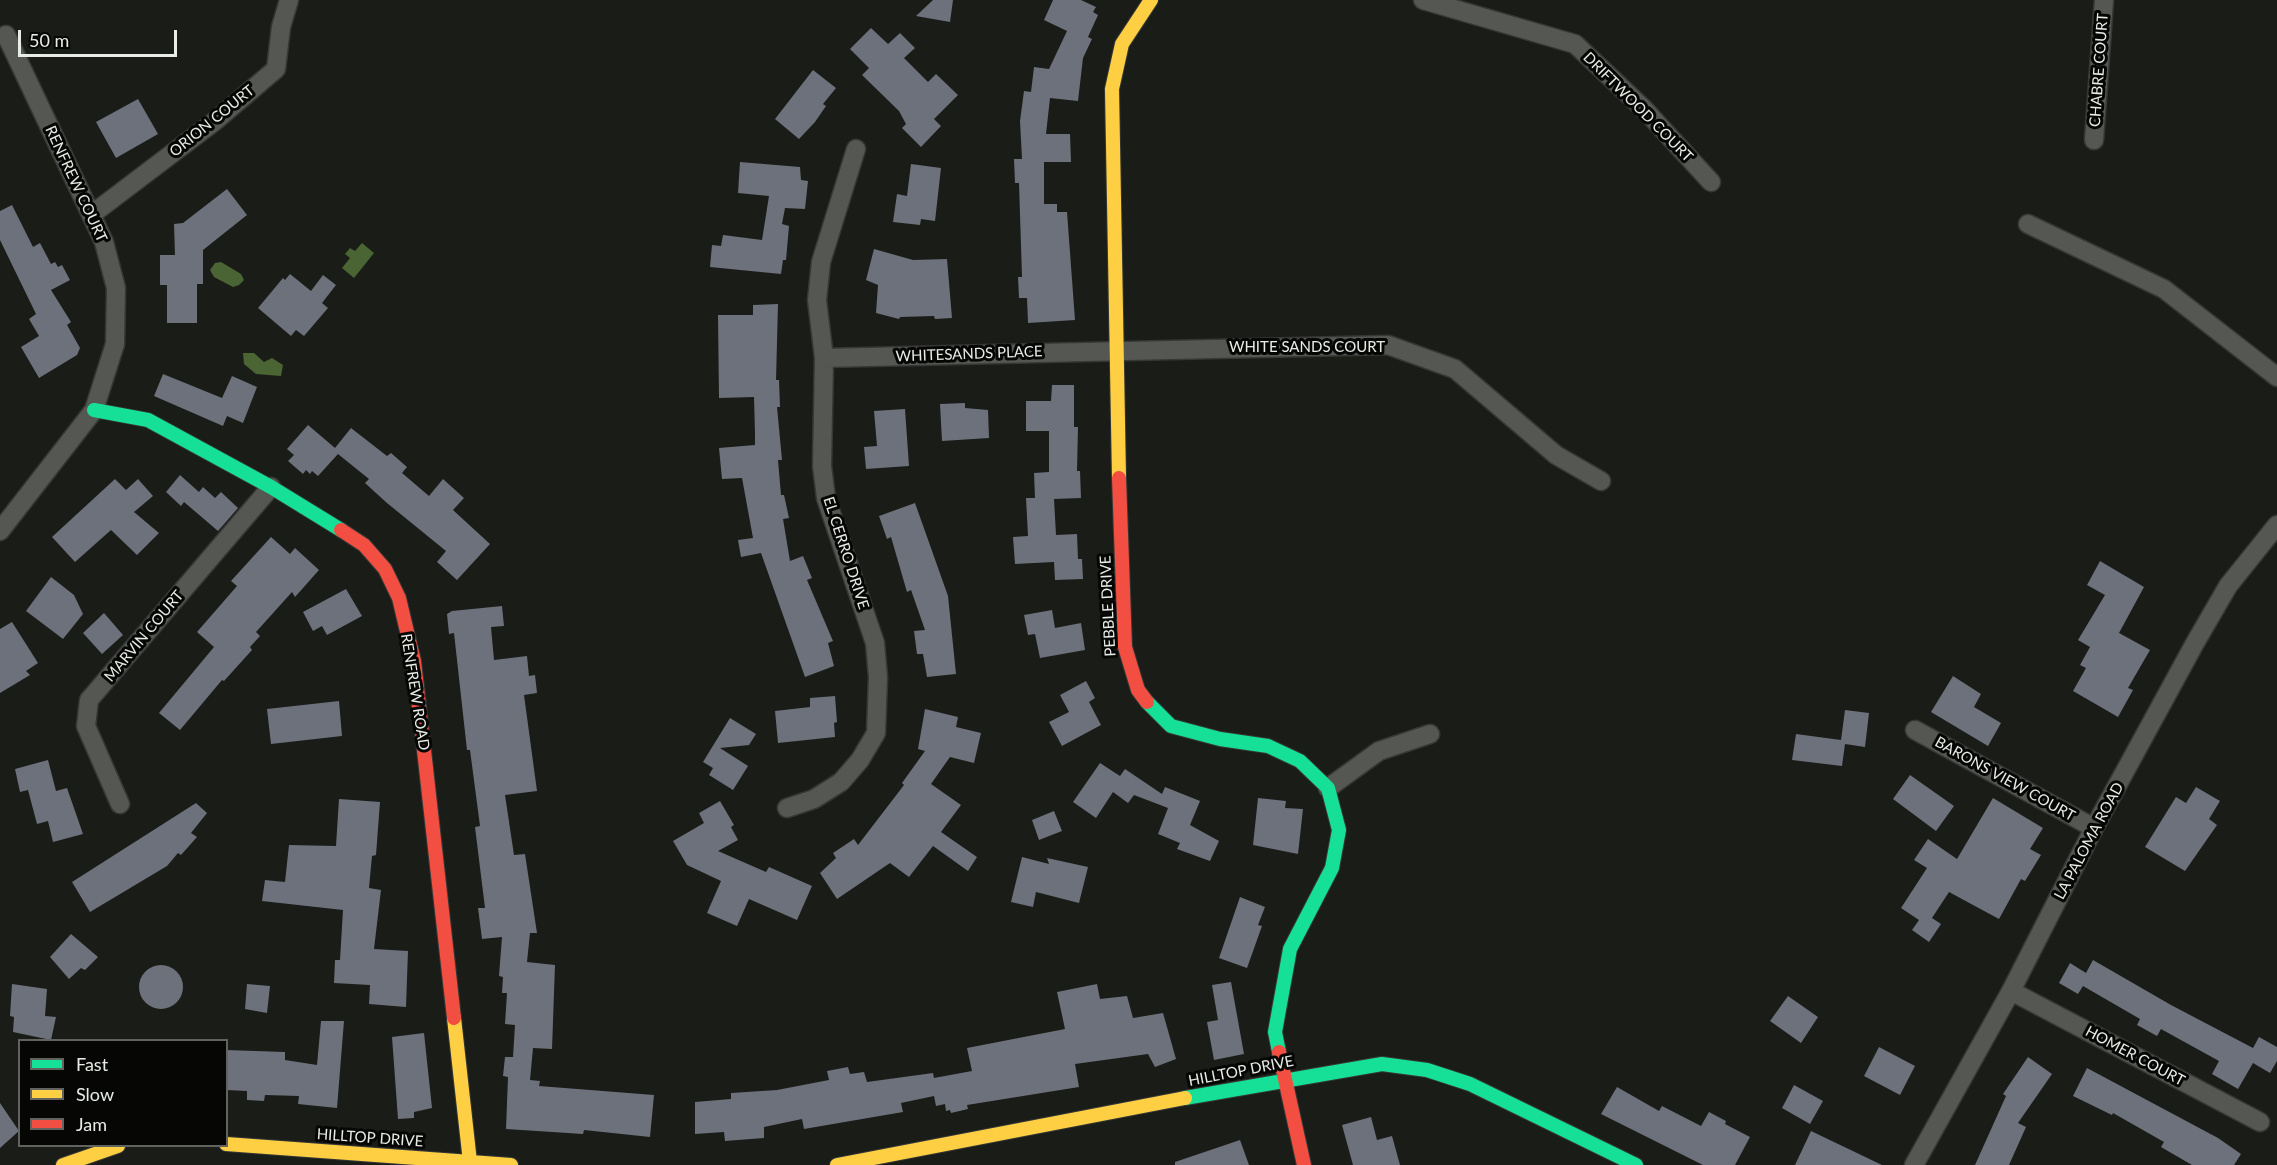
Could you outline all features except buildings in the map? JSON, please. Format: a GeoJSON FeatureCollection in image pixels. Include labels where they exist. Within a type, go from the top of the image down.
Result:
{"type":"FeatureCollection","features":[{"type":"Feature","properties":{"kind":"street","name":"ORION COURT"},"geometry":{"type":"LineString","coordinates":[[91,214],[214,121],[276,69],[281,27],[289,0]]}},
{"type":"Feature","properties":{"kind":"street","name":"PEBBLE DRIVE"},"geometry":{"type":"LineString","coordinates":[[1151,0],[1122,44],[1112,89],[1115,349],[1125,647],[1138,690],[1153,710],[1171,726],[1220,739],[1268,746],[1300,761],[1328,788]]}},
{"type":"Feature","properties":{"kind":"street","name":"DRIFTWOOD COURT"},"geometry":{"type":"LineString","coordinates":[[1423,0],[1575,44],[1645,110],[1711,182]]}},
{"type":"Feature","properties":{"kind":"street","name":"CHABRE COURT"},"geometry":{"type":"LineString","coordinates":[[2094,140],[2104,0]]}},
{"type":"Feature","properties":{"kind":"street","name":"RENFREW COURT"},"geometry":{"type":"LineString","coordinates":[[6,35],[104,242],[116,288],[115,344],[94,410]]}},
{"type":"Feature","properties":{"kind":"street","name":"EL CERRO DRIVE"},"geometry":{"type":"LineString","coordinates":[[787,808],[814,800],[841,782],[860,760],[876,734],[878,677],[875,643],[826,498],[822,466],[824,358],[817,300],[821,262],[856,149]]}},
{"type":"Feature","properties":{"kind":"street"},"geometry":{"type":"LineString","coordinates":[[2028,224],[2164,289],[2277,377]]}},
{"type":"Feature","properties":{"kind":"street","name":"WHITE SANDS COURT"},"geometry":{"type":"LineString","coordinates":[[1115,349],[1388,345],[1455,369],[1556,455],[1601,481]]}},
{"type":"Feature","properties":{"kind":"street","name":"WHITESANDS PLACE"},"geometry":{"type":"LineString","coordinates":[[824,358],[1115,349]]}},
{"type":"Feature","properties":{"kind":"street","name":"RENFREW ROAD"},"geometry":{"type":"LineString","coordinates":[[94,410],[148,420],[271,487],[364,545],[385,569],[399,597],[414,661],[470,1162]]}},
{"type":"Feature","properties":{"kind":"street"},"geometry":{"type":"LineString","coordinates":[[0,531],[94,410]]}},
{"type":"Feature","properties":{"kind":"street","name":"MARVIN COURT"},"geometry":{"type":"LineString","coordinates":[[120,804],[86,726],[89,700],[271,487]]}},
{"type":"Feature","properties":{"kind":"street","name":"LA PALOMA ROAD"},"geometry":{"type":"LineString","coordinates":[[1914,1165],[2011,991],[2094,828],[2228,586],[2277,525]]}},
{"type":"Feature","properties":{"kind":"street","name":"BARONS VIEW COURT"},"geometry":{"type":"LineString","coordinates":[[1915,730],[2094,828]]}},
{"type":"Feature","properties":{"kind":"street"},"geometry":{"type":"LineString","coordinates":[[1304,1165],[1275,1032],[1290,949],[1332,868],[1339,830],[1328,788],[1379,751],[1430,734]]}},
{"type":"Feature","properties":{"kind":"street","name":"HOMER COURT"},"geometry":{"type":"LineString","coordinates":[[2011,991],[2260,1122]]}},
{"type":"Feature","properties":{"kind":"street","name":"HILLTOP DRIVE"},"geometry":{"type":"LineString","coordinates":[[837,1165],[1286,1079],[1382,1064],[1427,1070],[1470,1084],[1636,1165]]}},
{"type":"Feature","properties":{"kind":"street","name":"HILLTOP DRIVE"},"geometry":{"type":"LineString","coordinates":[[228,1144],[511,1165]]}},
{"type":"Feature","properties":{"kind":"street"},"geometry":{"type":"LineString","coordinates":[[63,1165],[83,1156],[114,1147]]}},
{"type":"Feature","properties":{"kind":"shaded area"},"geometry":{"type":"Polygon","coordinates":[[[362,243],[374,253],[354,278],[342,268],[350,258],[345,254],[350,248],[355,251],[362,243]]]}},
{"type":"Feature","properties":{"kind":"shaded area"},"geometry":{"type":"Polygon","coordinates":[[[221,262],[241,274],[244,280],[239,285],[233,287],[214,277],[210,270],[215,263],[221,262]]]}},
{"type":"Feature","properties":{"kind":"shaded area"},"geometry":{"type":"Polygon","coordinates":[[[243,353],[254,353],[264,362],[272,358],[283,365],[281,376],[256,374],[244,364],[243,353]]]}},
{"type":"Feature","properties":{"kind":"traffic: fast"},"geometry":{"type":"LineString","coordinates":[[94,410],[148,420],[271,487],[341,530]]}},
{"type":"Feature","properties":{"kind":"traffic: fast"},"geometry":{"type":"LineString","coordinates":[[1147,702],[1171,726],[1220,739],[1268,746],[1300,761],[1328,788],[1339,830],[1332,868],[1290,949],[1275,1032],[1279,1052]]}},
{"type":"Feature","properties":{"kind":"traffic: fast"},"geometry":{"type":"LineString","coordinates":[[1185,1098],[1382,1064],[1427,1070],[1470,1084],[1636,1165]]}},
{"type":"Feature","properties":{"kind":"traffic: slow"},"geometry":{"type":"LineString","coordinates":[[1119,478],[1112,89],[1122,44],[1151,0]]}},
{"type":"Feature","properties":{"kind":"traffic: slow"},"geometry":{"type":"LineString","coordinates":[[454,1018],[470,1162]]}},
{"type":"Feature","properties":{"kind":"traffic: slow"},"geometry":{"type":"LineString","coordinates":[[837,1165],[1185,1098]]}},
{"type":"Feature","properties":{"kind":"traffic: slow"},"geometry":{"type":"LineString","coordinates":[[228,1144],[511,1165]]}},
{"type":"Feature","properties":{"kind":"traffic: slow"},"geometry":{"type":"LineString","coordinates":[[63,1165],[115,1147]]}},
{"type":"Feature","properties":{"kind":"traffic: jam"},"geometry":{"type":"LineString","coordinates":[[1119,478],[1125,647],[1138,690],[1147,702]]}},
{"type":"Feature","properties":{"kind":"traffic: jam"},"geometry":{"type":"LineString","coordinates":[[341,530],[364,545],[385,569],[399,598],[414,661],[454,1018]]}},
{"type":"Feature","properties":{"kind":"traffic: jam"},"geometry":{"type":"LineString","coordinates":[[1279,1052],[1304,1165]]}}]}
